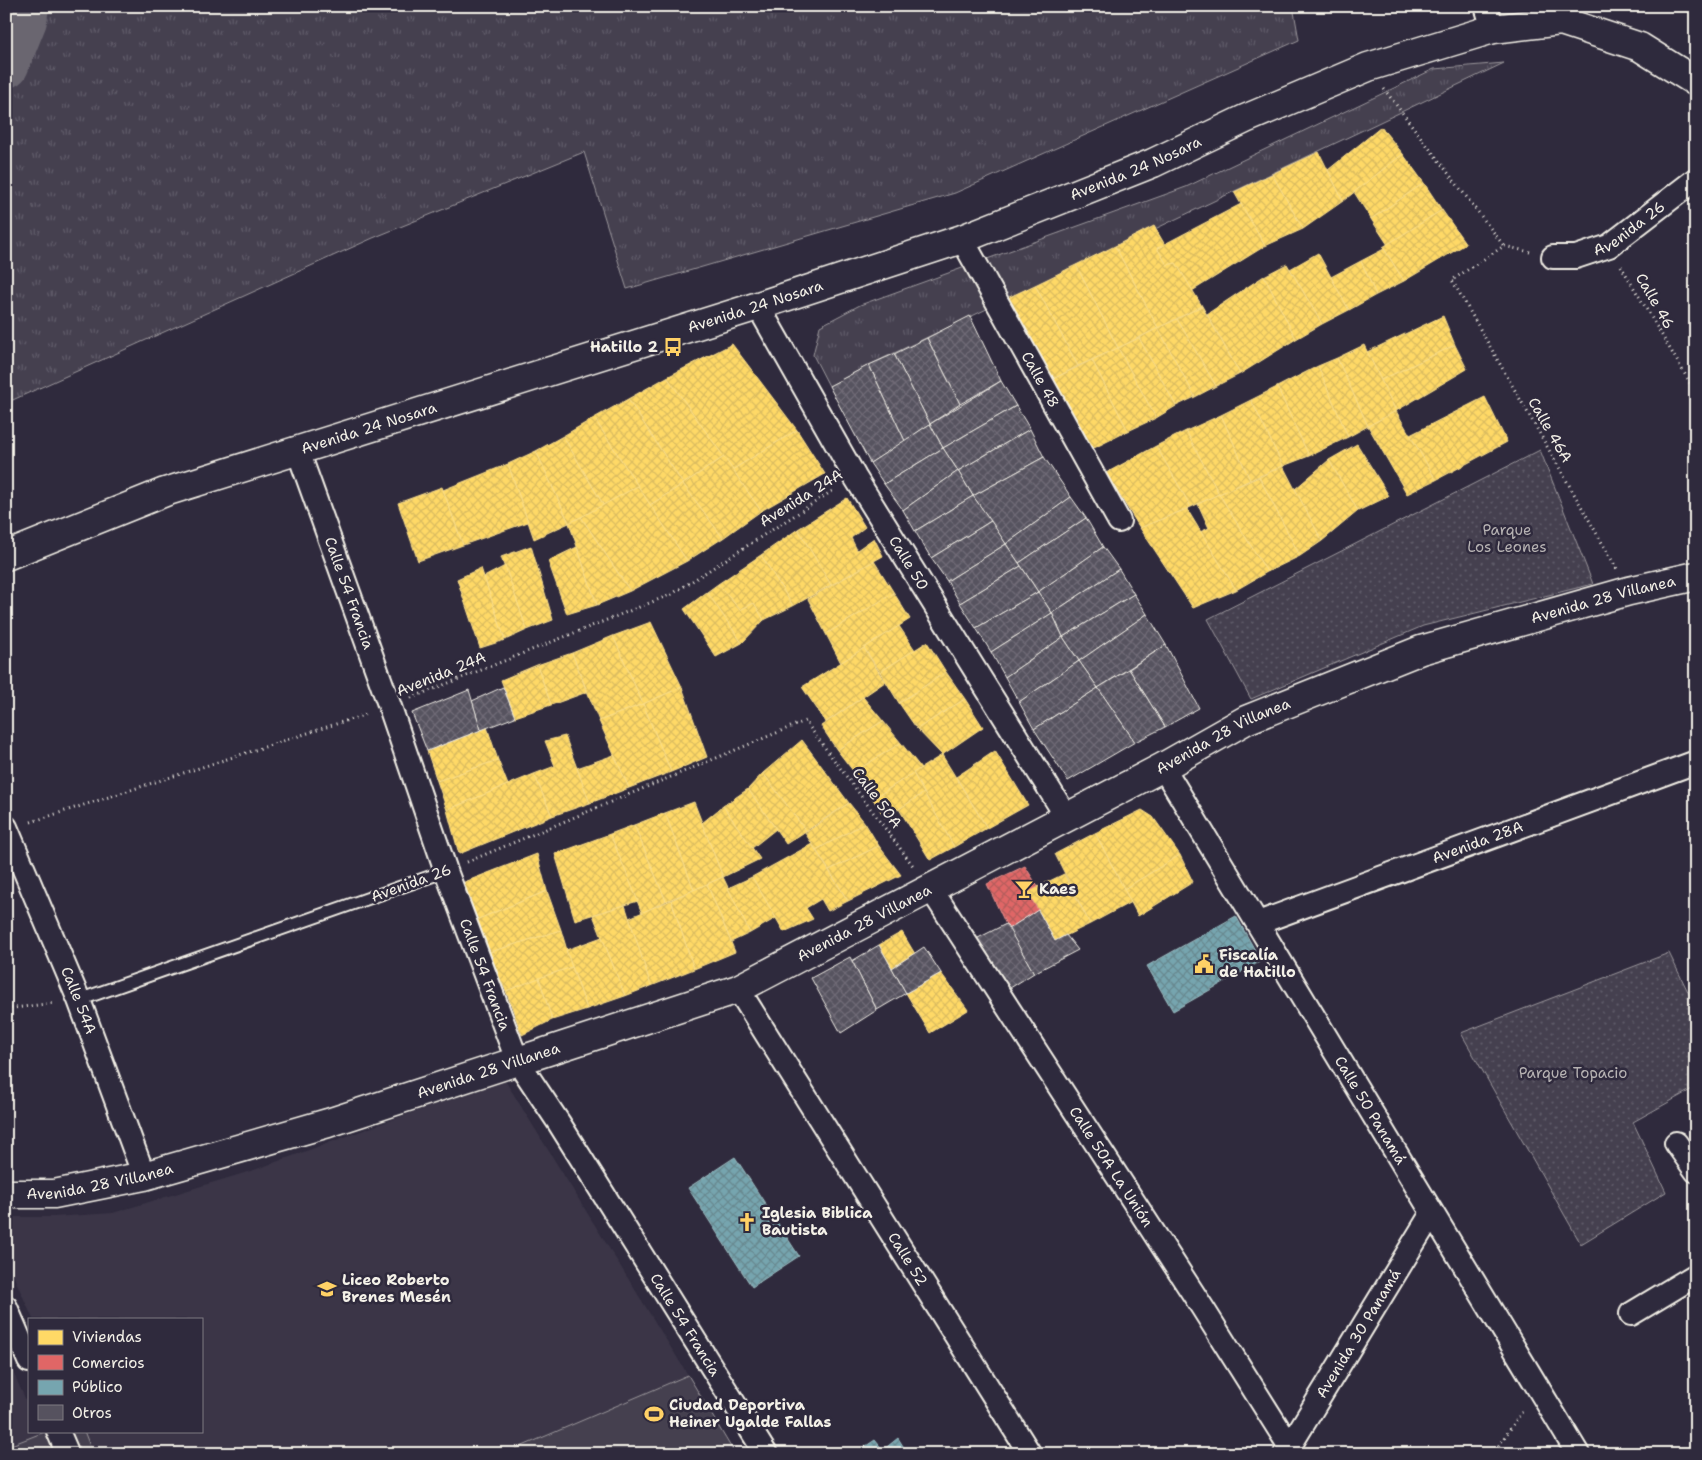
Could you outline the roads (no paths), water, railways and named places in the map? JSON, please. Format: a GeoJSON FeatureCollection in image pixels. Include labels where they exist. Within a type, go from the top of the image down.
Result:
{"type":"FeatureCollection","features":[{"type":"Feature","properties":{"kind":"street","name":"Avenida 24 Nosara"},"geometry":{"type":"LineString","coordinates":[[6,556],[165,492],[298,452],[758,306],[962,239],[1153,163],[1245,119],[1489,18],[1563,14]]}},
{"type":"Feature","properties":{"kind":"street"},"geometry":{"type":"LineString","coordinates":[[1563,14],[1640,47],[1696,82]]}},
{"type":"Feature","properties":{"kind":"street","name":"Avenida 26"},"geometry":{"type":"LineString","coordinates":[[1552,257],[1576,257],[1609,246],[1696,179]]}},
{"type":"Feature","properties":{"kind":"street","name":"Calle 48"},"geometry":{"type":"LineString","coordinates":[[962,239],[1119,521]]}},
{"type":"Feature","properties":{"kind":"street","name":"Calle 50"},"geometry":{"type":"LineString","coordinates":[[758,306],[855,477],[1066,816]]}},
{"type":"Feature","properties":{"kind":"street","name":"Calle 54 Francia"},"geometry":{"type":"LineString","coordinates":[[298,452],[390,707],[446,871],[517,1060],[559,1123],[766,1454]]}},
{"type":"Feature","properties":{"kind":"street","name":"Avenida 28 Villanea"},"geometry":{"type":"LineString","coordinates":[[6,1194],[54,1194],[144,1176],[328,1123],[738,989],[1163,767],[1246,720],[1421,650],[1630,591],[1696,576]]}},
{"type":"Feature","properties":{"kind":"street","name":"Avenida 28A"},"geometry":{"type":"LineString","coordinates":[[1258,923],[1696,762]]}},
{"type":"Feature","properties":{"kind":"street","name":"Calle 50 Panamá"},"geometry":{"type":"LineString","coordinates":[[1163,767],[1578,1454]]}},
{"type":"Feature","properties":{"kind":"street","name":"Calle 54A"},"geometry":{"type":"LineString","coordinates":[[7,828],[79,1000],[144,1176]]}},
{"type":"Feature","properties":{"kind":"street","name":"Calle 50A La Unión"},"geometry":{"type":"LineString","coordinates":[[931,889],[1197,1298],[1288,1450]]}},
{"type":"Feature","properties":{"kind":"street","name":"Calle 52"},"geometry":{"type":"LineString","coordinates":[[738,989],[1030,1454]]}},
{"type":"Feature","properties":{"kind":"street"},"geometry":{"type":"LineString","coordinates":[[1676,1143],[1696,1170]]}},
{"type":"Feature","properties":{"kind":"street","name":"Avenida 30 Panamá"},"geometry":{"type":"LineString","coordinates":[[1288,1450],[1432,1213]]}},
{"type":"Feature","properties":{"kind":"street"},"geometry":{"type":"LineString","coordinates":[[1631,1314],[1696,1275]]}},
{"type":"Feature","properties":{"kind":"street"},"geometry":{"type":"LineString","coordinates":[[6,1307],[28,1359]]}},
{"type":"Feature","properties":{"kind":"street"},"geometry":{"type":"LineString","coordinates":[[58,1432],[67,1453]]}},
{"type":"Feature","properties":{"kind":"lane","name":"Avenida 26"},"geometry":{"type":"LineString","coordinates":[[79,1000],[446,871]]}},
{"type":"Feature","properties":{"kind":"waterway"},"geometry":{"type":"LineString","coordinates":[[6,65],[24,20],[26,6]]}},
{"type":"Feature","properties":{"kind":"place","name":"Hatillo 2"},"geometry":{"type":"Point","coordinates":[673,347]}},
{"type":"Feature","properties":{"kind":"place","name":"Kaes"},"geometry":{"type":"Point","coordinates":[1024,889]}},
{"type":"Feature","properties":{"kind":"place","name":"Fiscalía de Hatillo"},"geometry":{"type":"Point","coordinates":[1204,964]}},
{"type":"Feature","properties":{"kind":"place","name":"Iglesia Biblica Bautista"},"geometry":{"type":"Point","coordinates":[747,1222]}},
{"type":"Feature","properties":{"kind":"place","name":"Liceo Roberto Brenes Mesén"},"geometry":{"type":"Point","coordinates":[327,1289]}},
{"type":"Feature","properties":{"kind":"place","name":"Ciudad Deportiva Heiner Ugalde Fallas"},"geometry":{"type":"Point","coordinates":[654,1414]}},
{"type":"Feature","properties":{"kind":"park label","name":"Parque Los Leones"},"geometry":{"type":"Point","coordinates":[1507,538]}},
{"type":"Feature","properties":{"kind":"park label","name":"Parque Topacio"},"geometry":{"type":"Point","coordinates":[1573,1073]}}]}
